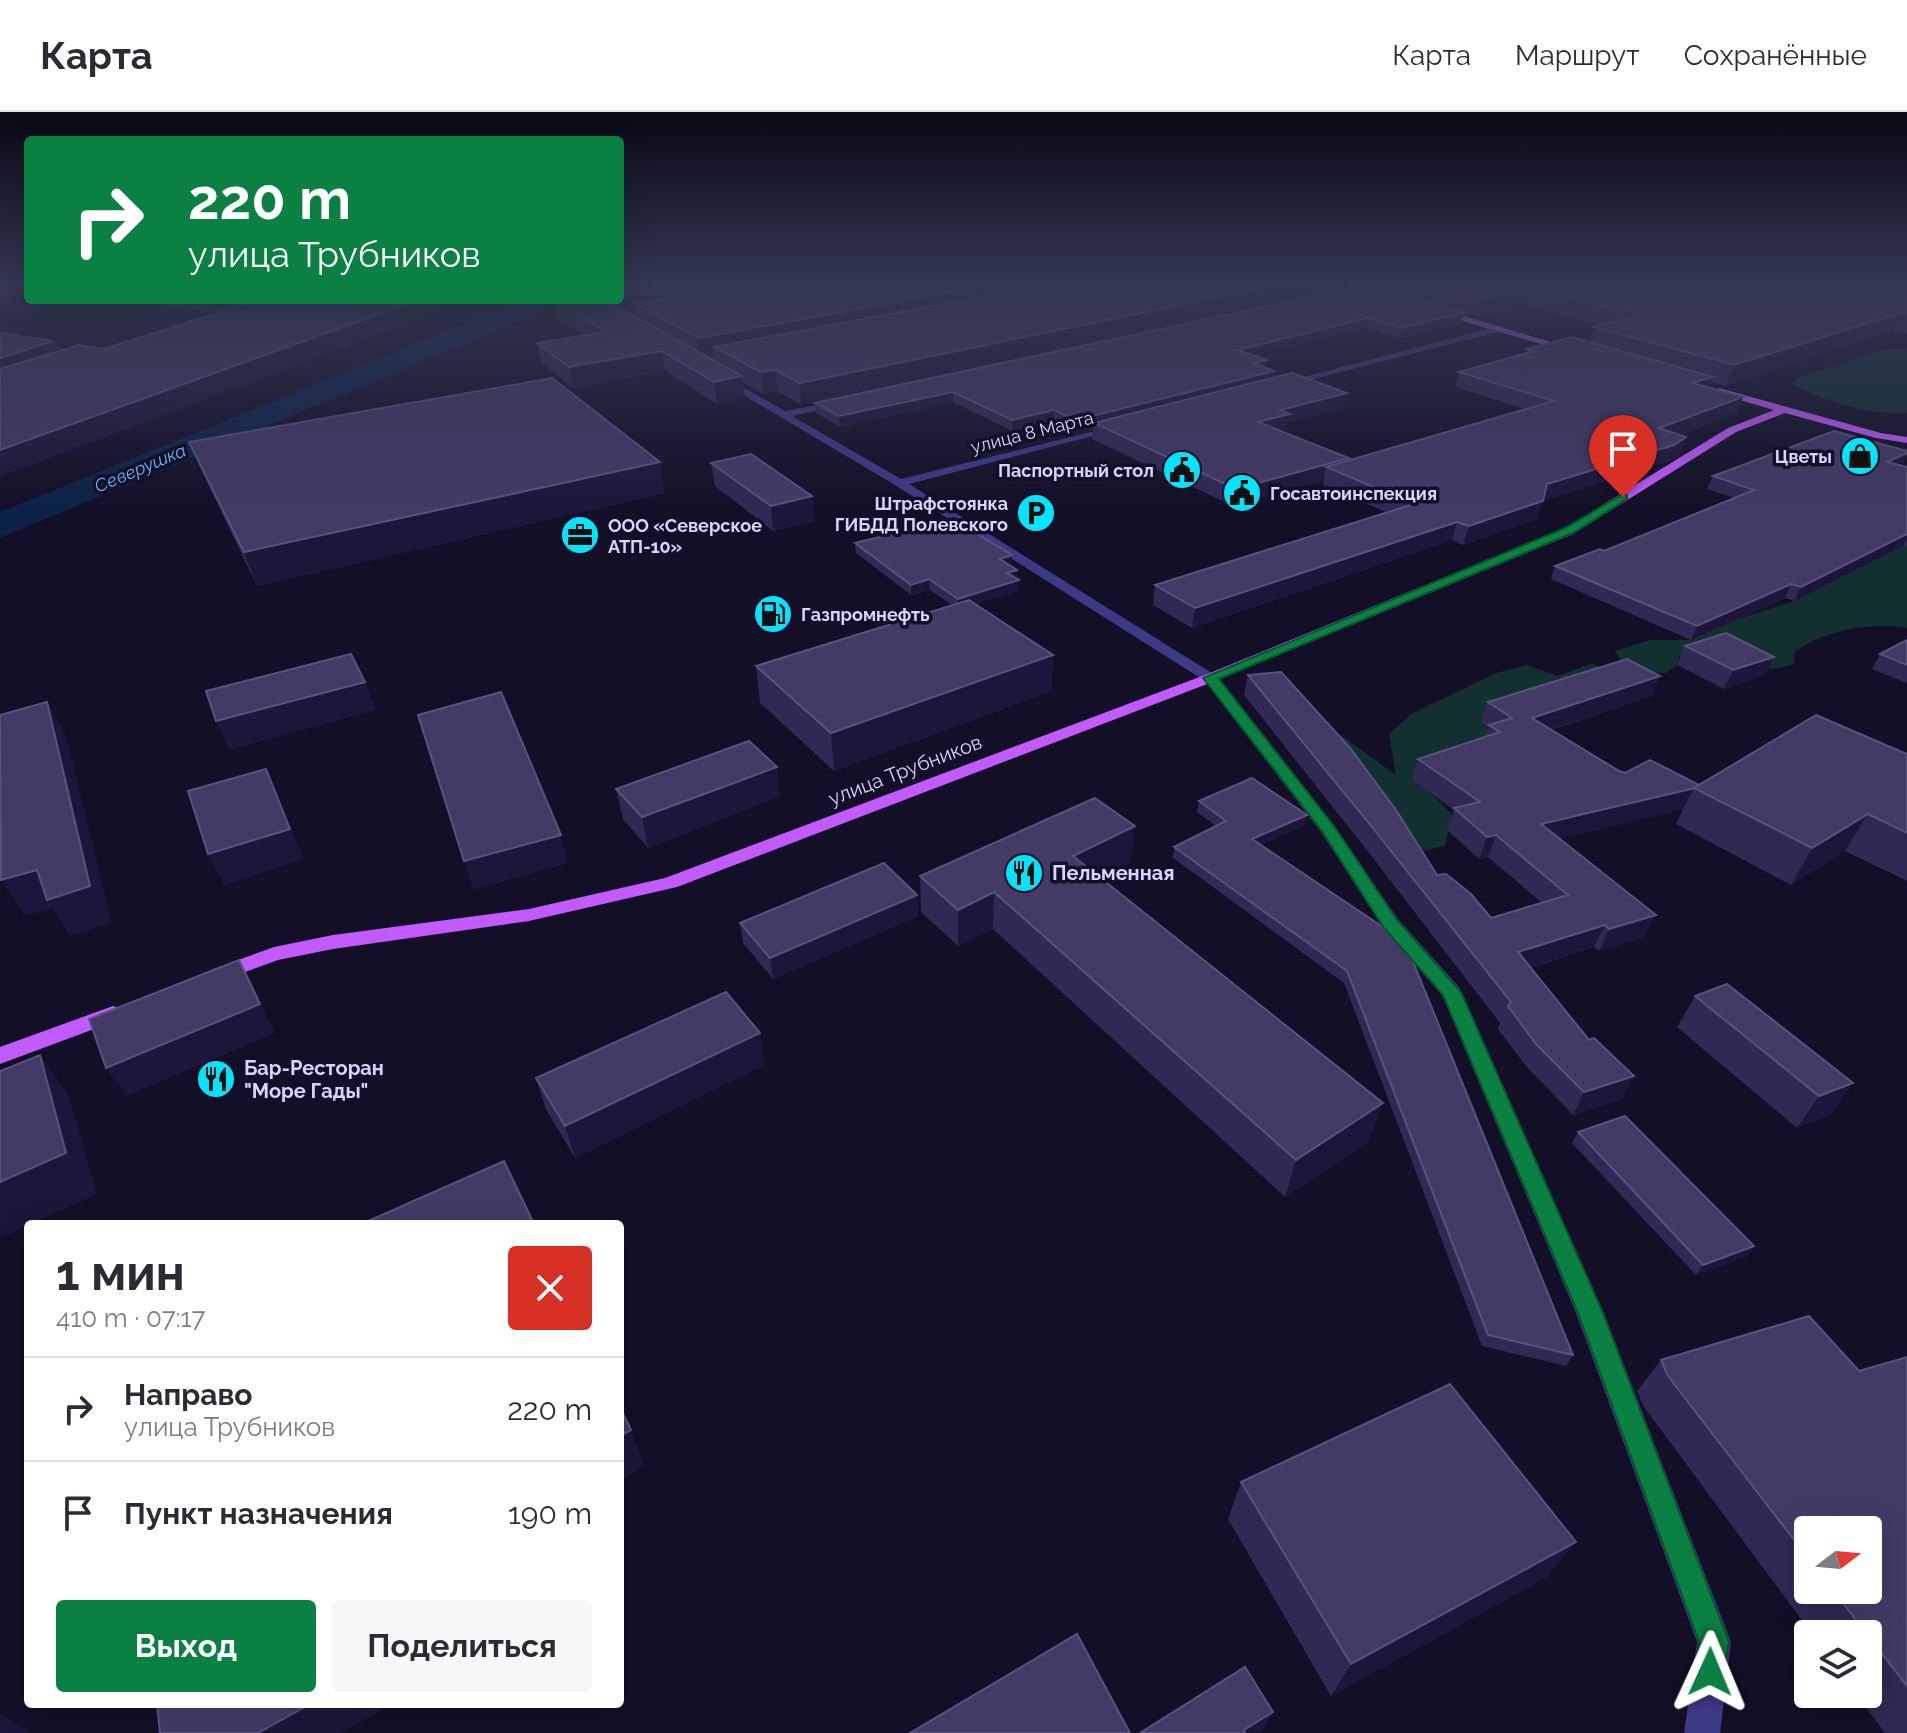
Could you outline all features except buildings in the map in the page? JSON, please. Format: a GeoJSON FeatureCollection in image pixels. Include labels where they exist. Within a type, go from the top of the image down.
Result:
{"type":"FeatureCollection","features":[{"type":"Feature","properties":{"kind":"main road"},"geometry":{"type":"LineString","coordinates":[[1711,389],[1880,436],[1907,440]]}},
{"type":"Feature","properties":{"kind":"main road","name":"улица Трубников"},"geometry":{"type":"LineString","coordinates":[[202,981],[274,954],[333,942],[529,915],[670,883],[1210,678],[1569,531],[1732,430],[1785,409]]}},
{"type":"Feature","properties":{"kind":"main road"},"geometry":{"type":"LineString","coordinates":[[0,1056],[130,1008]]}},
{"type":"Feature","properties":{"kind":"street"},"geometry":{"type":"LineString","coordinates":[[1268,388],[1387,358]]}},
{"type":"Feature","properties":{"kind":"street"},"geometry":{"type":"LineString","coordinates":[[704,368],[899,483],[1210,678],[1328,829],[1391,924],[1451,992],[1590,1313],[1714,1642],[1702,1733]]}},
{"type":"Feature","properties":{"kind":"street"},"geometry":{"type":"LineString","coordinates":[[786,414],[846,401]]}},
{"type":"Feature","properties":{"kind":"street","name":"улица 8 Марта"},"geometry":{"type":"LineString","coordinates":[[899,483],[1130,423]]}},
{"type":"Feature","properties":{"kind":"green space"},"geometry":{"type":"Polygon","coordinates":[[[1859,358],[1907,358],[1907,413],[1848,406],[1793,384],[1797,378],[1859,358]]]}},
{"type":"Feature","properties":{"kind":"green space"},"geometry":{"type":"Polygon","coordinates":[[[1907,512],[1907,628],[1864,627],[1834,633],[1795,652],[1794,664],[1774,669],[1712,650],[1679,656],[1677,665],[1666,673],[1651,672],[1624,663],[1615,651],[1650,640],[1691,640],[1735,620],[1794,601],[1878,558],[1907,512]]]}},
{"type":"Feature","properties":{"kind":"green space"},"geometry":{"type":"Polygon","coordinates":[[[1593,663],[1614,680],[1482,724],[1505,738],[1413,780],[1452,815],[1445,846],[1404,855],[1320,720],[1396,775],[1389,734],[1411,714],[1496,673],[1527,665],[1557,676],[1593,663]]]}},
{"type":"Feature","properties":{"kind":"waterway","name":"Северушка"},"geometry":{"type":"LineString","coordinates":[[0,526],[407,358]]}},
{"type":"Feature","properties":{"kind":"place","name":"Цветы"},"geometry":{"type":"Point","coordinates":[1860,456]}},
{"type":"Feature","properties":{"kind":"place","name":"Паспортный стол"},"geometry":{"type":"Point","coordinates":[1182,470]}},
{"type":"Feature","properties":{"kind":"place","name":"Госавтоинспекция"},"geometry":{"type":"Point","coordinates":[1242,493]}},
{"type":"Feature","properties":{"kind":"place","name":"Штрафстоянка ГИБДД Полевского"},"geometry":{"type":"Point","coordinates":[1036,513]}},
{"type":"Feature","properties":{"kind":"place","name":"ООО «Северское АТП-10»"},"geometry":{"type":"Point","coordinates":[580,535]}},
{"type":"Feature","properties":{"kind":"place","name":"Газпромнефть"},"geometry":{"type":"Point","coordinates":[773,614]}},
{"type":"Feature","properties":{"kind":"place","name":"Пельменная"},"geometry":{"type":"Point","coordinates":[1024,873]}},
{"type":"Feature","properties":{"kind":"place","name":"Бар-Ресторан \"Море Гады\""},"geometry":{"type":"Point","coordinates":[216,1079]}},
{"type":"Feature","properties":{"kind":"route"},"geometry":{"type":"LineString","coordinates":[[1623,497],[1569,531],[1210,678],[1328,829],[1391,924],[1451,992],[1590,1313],[1714,1642],[1710,1672]]}}]}
